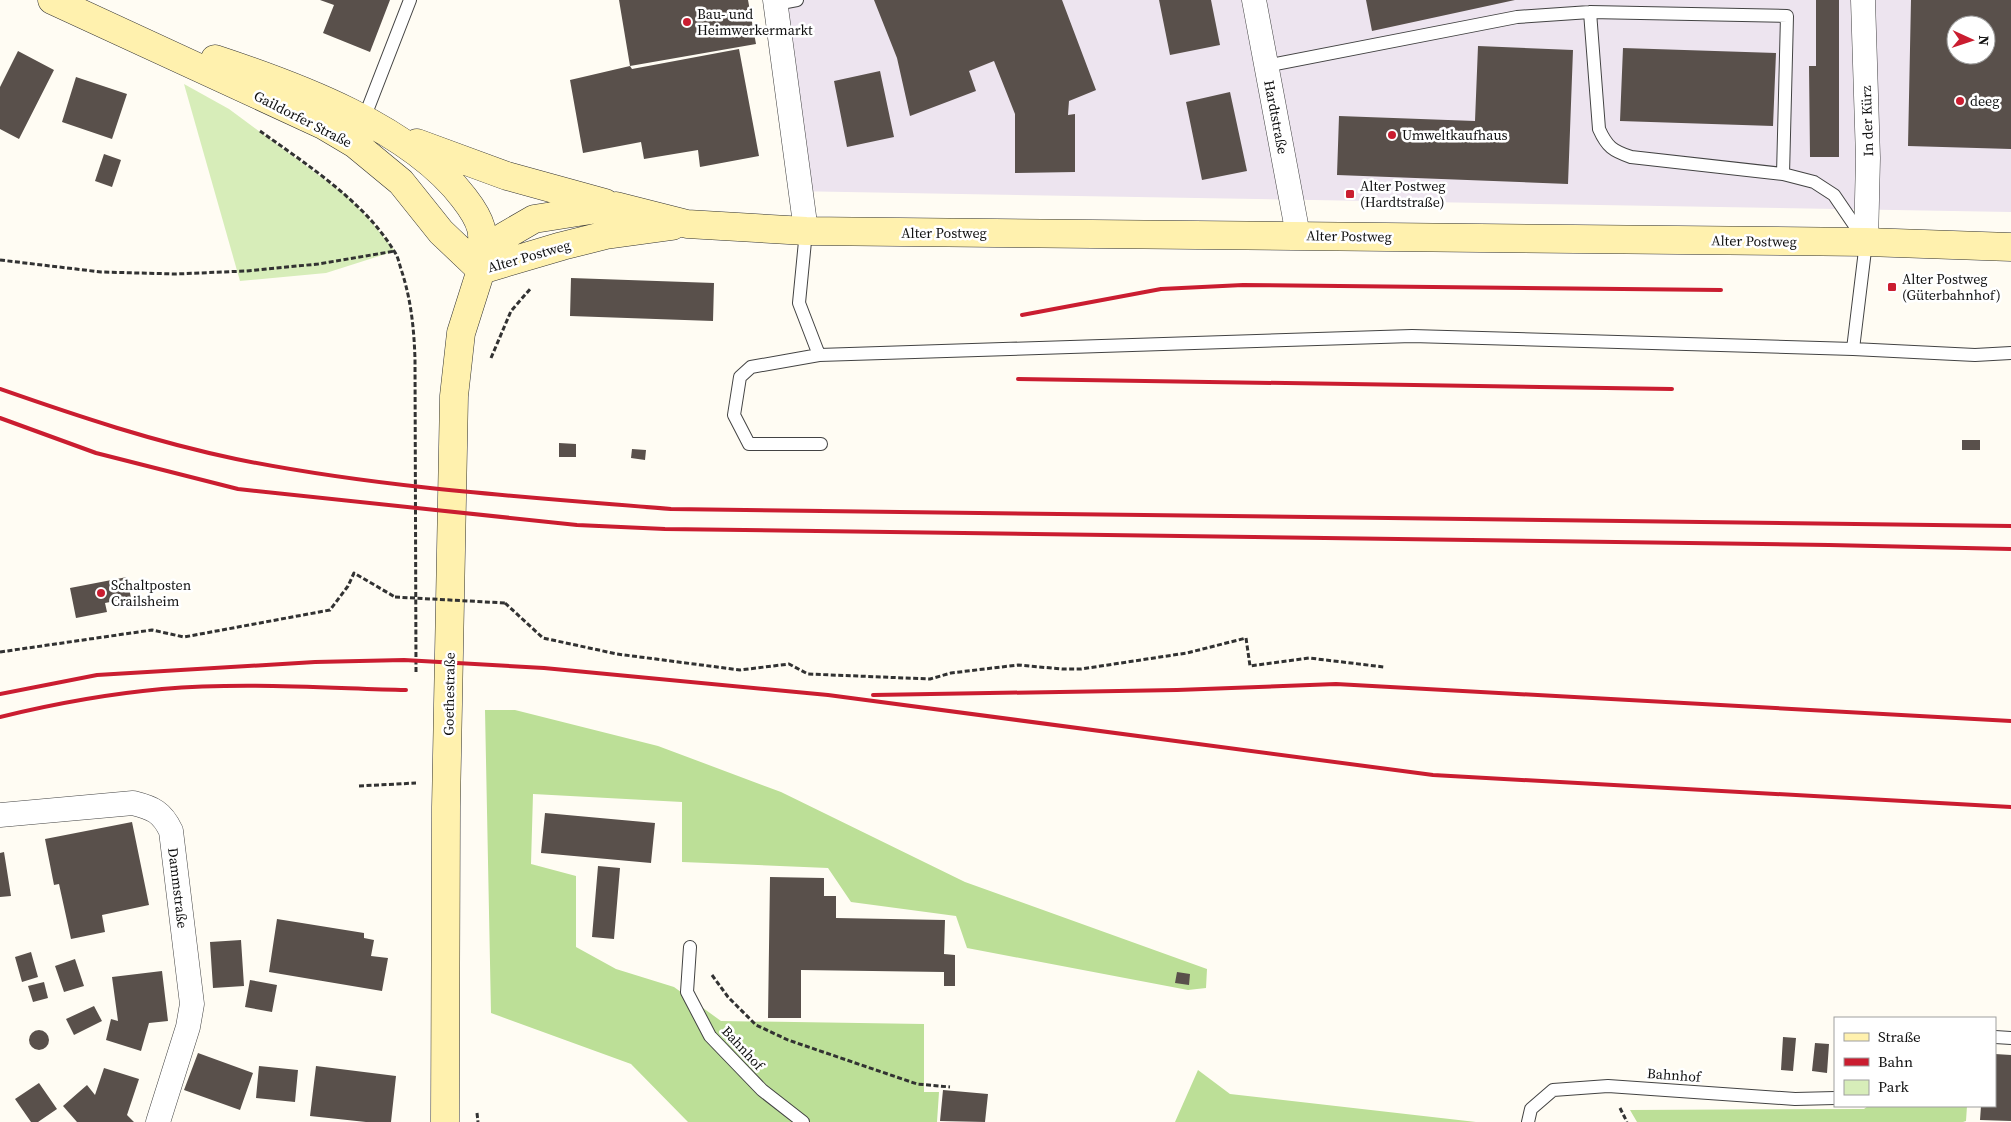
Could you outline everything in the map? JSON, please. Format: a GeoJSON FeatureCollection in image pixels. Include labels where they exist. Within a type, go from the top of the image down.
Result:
{"type":"FeatureCollection","features":[{"type":"Feature","properties":{"kind":"main road","name":"Gaildorfer Straße"},"geometry":{"type":"LineString","coordinates":[[52,0],[322,125],[359,132],[388,133],[507,176],[616,206]]}},
{"type":"Feature","properties":{"kind":"main road","name":"Gaildorfer Straße"},"geometry":{"type":"LineString","coordinates":[[359,132],[441,232],[481,270]]}},
{"type":"Feature","properties":{"kind":"main road","name":"Gaildorfer Straße"},"geometry":{"type":"LineString","coordinates":[[388,133],[430,160],[452,182],[473,210],[481,228],[481,270]]}},
{"type":"Feature","properties":{"kind":"main road","name":"Alter Postweg"},"geometry":{"type":"LineString","coordinates":[[481,270],[502,237],[534,219],[616,206],[687,224],[806,232],[1298,235],[1866,242],[2011,246]]}},
{"type":"Feature","properties":{"kind":"main road","name":"Alter Postweg"},"geometry":{"type":"LineString","coordinates":[[481,270],[606,235],[687,224]]}},
{"type":"Feature","properties":{"kind":"main road","name":"Goethestraße"},"geometry":{"type":"LineString","coordinates":[[445,1122],[447,797],[454,396],[461,333],[472,292],[481,270]]}},
{"type":"Feature","properties":{"kind":"street","name":"Hardtstraße"},"geometry":{"type":"LineString","coordinates":[[1254,0],[1298,235]]}},
{"type":"Feature","properties":{"kind":"street","name":"In der Kürz"},"geometry":{"type":"LineString","coordinates":[[1862,0],[1868,158],[1866,242]]}},
{"type":"Feature","properties":{"kind":"street"},"geometry":{"type":"LineString","coordinates":[[783,1],[806,232]]}},
{"type":"Feature","properties":{"kind":"street","name":"Dammstraße"},"geometry":{"type":"LineString","coordinates":[[0,815],[133,803],[150,808],[165,818],[171,831],[192,1004],[188,1027],[158,1122]]}},
{"type":"Feature","properties":{"kind":"lane"},"geometry":{"type":"LineString","coordinates":[[359,132],[410,0]]}},
{"type":"Feature","properties":{"kind":"lane"},"geometry":{"type":"LineString","coordinates":[[1266,66],[1517,17],[1590,12],[1787,16],[1783,174]]}},
{"type":"Feature","properties":{"kind":"lane"},"geometry":{"type":"LineString","coordinates":[[1590,12],[1599,130],[1605,143],[1617,152],[1631,157],[1783,174],[1814,182],[1834,195],[1866,242],[1853,349]]}},
{"type":"Feature","properties":{"kind":"lane"},"geometry":{"type":"LineString","coordinates":[[806,232],[799,302],[819,355]]}},
{"type":"Feature","properties":{"kind":"lane"},"geometry":{"type":"LineString","coordinates":[[821,444],[749,444],[734,415],[740,377],[751,367],[819,355],[1412,336],[1975,354],[2011,353]]}},
{"type":"Feature","properties":{"kind":"lane","name":"Bahnhof"},"geometry":{"type":"LineString","coordinates":[[690,947],[687,992],[710,1036],[762,1090],[803,1122]]}},
{"type":"Feature","properties":{"kind":"lane"},"geometry":{"type":"LineString","coordinates":[[1996,1037],[2011,1038]]}},
{"type":"Feature","properties":{"kind":"lane","name":"Bahnhof"},"geometry":{"type":"LineString","coordinates":[[1528,1122],[1531,1109],[1553,1090],[1562,1089],[1608,1086],[1795,1098],[1834,1098]]}},
{"type":"Feature","properties":{"kind":"path"},"geometry":{"type":"LineString","coordinates":[[252,126],[347,196],[373,224],[395,252],[407,286],[413,320],[416,674]]}},
{"type":"Feature","properties":{"kind":"path"},"geometry":{"type":"LineString","coordinates":[[0,260],[101,272],[176,274],[246,272],[318,264],[395,252]]}},
{"type":"Feature","properties":{"kind":"path"},"geometry":{"type":"LineString","coordinates":[[489,363],[511,311],[536,281]]}},
{"type":"Feature","properties":{"kind":"path"},"geometry":{"type":"LineString","coordinates":[[0,652],[152,630],[184,637],[330,610],[348,586],[354,573],[395,597],[505,603],[543,638],[617,654],[740,670],[789,664],[808,674],[930,679],[951,673],[1018,665],[1081,669],[1187,653],[1246,638],[1250,666],[1309,658],[1384,667]]}},
{"type":"Feature","properties":{"kind":"path"},"geometry":{"type":"LineString","coordinates":[[478,595],[478,604]]}},
{"type":"Feature","properties":{"kind":"path"},"geometry":{"type":"LineString","coordinates":[[416,773],[416,792]]}},
{"type":"Feature","properties":{"kind":"path"},"geometry":{"type":"LineString","coordinates":[[359,786],[416,783]]}},
{"type":"Feature","properties":{"kind":"path"},"geometry":{"type":"LineString","coordinates":[[690,947],[728,997],[756,1025],[788,1040],[917,1084],[950,1086]]}},
{"type":"Feature","properties":{"kind":"path"},"geometry":{"type":"LineString","coordinates":[[477,1110],[478,1122]]}},
{"type":"Feature","properties":{"kind":"shaded area"},"geometry":{"type":"Polygon","coordinates":[[[775,0],[2011,0],[2011,212],[789,191],[775,0]]]}},
{"type":"Feature","properties":{"kind":"green space"},"geometry":{"type":"Polygon","coordinates":[[[184,84],[229,109],[347,196],[395,251],[326,273],[240,281],[184,84]]]}},
{"type":"Feature","properties":{"kind":"green space"},"geometry":{"type":"Polygon","coordinates":[[[485,710],[515,710],[658,746],[781,792],[965,882],[1207,969],[1206,988],[1188,990],[967,948],[956,916],[851,902],[828,868],[682,862],[682,802],[533,794],[531,864],[576,876],[576,947],[616,969],[674,987],[721,1021],[924,1024],[924,1092],[939,1092],[937,1122],[688,1122],[631,1064],[491,1013],[485,710]]]}},
{"type":"Feature","properties":{"kind":"green space"},"geometry":{"type":"Polygon","coordinates":[[[1198,1070],[1230,1094],[1476,1122],[1175,1122],[1198,1070]]]}},
{"type":"Feature","properties":{"kind":"green space"},"geometry":{"type":"Polygon","coordinates":[[[1867,1107],[1967,1107],[1966,1121],[1963,1122],[1637,1122],[1630,1110],[1864,1109],[1867,1107]]]}},
{"type":"Feature","properties":{"kind":"building"},"geometry":{"type":"Polygon","coordinates":[[[320,0],[390,0],[370,52],[323,33],[334,5],[320,0]]]}},
{"type":"Feature","properties":{"kind":"building","name":"Bau- und Heimwerkermarkt"},"geometry":{"type":"Polygon","coordinates":[[[619,0],[748,0],[756,44],[630,66],[619,0]]]}},
{"type":"Feature","properties":{"kind":"building"},"geometry":{"type":"Polygon","coordinates":[[[874,0],[1062,0],[1096,90],[1069,101],[1068,115],[1075,114],[1075,172],[1015,173],[1015,114],[994,61],[969,71],[976,91],[910,116],[897,58],[874,0]]]}},
{"type":"Feature","properties":{"kind":"building"},"geometry":{"type":"Polygon","coordinates":[[[1159,0],[1211,0],[1220,45],[1170,55],[1159,0]]]}},
{"type":"Feature","properties":{"kind":"building"},"geometry":{"type":"Polygon","coordinates":[[[1366,0],[1515,0],[1372,31],[1366,0]]]}},
{"type":"Feature","properties":{"kind":"building"},"geometry":{"type":"Polygon","coordinates":[[[1816,0],[1839,0],[1839,157],[1810,157],[1809,66],[1816,66],[1816,0]]]}},
{"type":"Feature","properties":{"kind":"building","name":"deeg"},"geometry":{"type":"Polygon","coordinates":[[[1911,0],[2011,0],[2011,149],[1908,146],[1911,0]]]}},
{"type":"Feature","properties":{"kind":"building"},"geometry":{"type":"Polygon","coordinates":[[[1478,46],[1573,50],[1568,184],[1337,175],[1339,116],[1475,121],[1478,46]]]}},
{"type":"Feature","properties":{"kind":"building"},"geometry":{"type":"Polygon","coordinates":[[[1623,48],[1776,53],[1773,126],[1620,121],[1623,48]]]}},
{"type":"Feature","properties":{"kind":"building"},"geometry":{"type":"Polygon","coordinates":[[[739,49],[759,156],[700,167],[698,150],[644,159],[641,142],[583,153],[570,80],[630,66],[632,69],[739,49]]]}},
{"type":"Feature","properties":{"kind":"building"},"geometry":{"type":"Polygon","coordinates":[[[18,51],[54,70],[19,139],[0,129],[0,87],[18,51]]]}},
{"type":"Feature","properties":{"kind":"building"},"geometry":{"type":"Polygon","coordinates":[[[880,71],[894,137],[847,147],[834,81],[880,71]]]}},
{"type":"Feature","properties":{"kind":"building"},"geometry":{"type":"Polygon","coordinates":[[[76,77],[127,94],[112,139],[62,122],[76,77]]]}},
{"type":"Feature","properties":{"kind":"building"},"geometry":{"type":"Polygon","coordinates":[[[1230,92],[1247,171],[1202,180],[1186,102],[1230,92]]]}},
{"type":"Feature","properties":{"kind":"building"},"geometry":{"type":"Polygon","coordinates":[[[104,154],[121,160],[112,187],[95,181],[104,154]]]}},
{"type":"Feature","properties":{"kind":"building"},"geometry":{"type":"Polygon","coordinates":[[[571,278],[714,283],[713,321],[570,316],[571,278]]]}},
{"type":"Feature","properties":{"kind":"building"},"geometry":{"type":"Polygon","coordinates":[[[1962,440],[1980,440],[1980,450],[1962,450],[1962,440]]]}},
{"type":"Feature","properties":{"kind":"building"},"geometry":{"type":"Polygon","coordinates":[[[559,443],[576,444],[576,457],[559,457],[559,443]]]}},
{"type":"Feature","properties":{"kind":"building"},"geometry":{"type":"Polygon","coordinates":[[[632,449],[646,450],[645,460],[631,458],[632,449]]]}},
{"type":"Feature","properties":{"kind":"building","name":"Schaltposten Crailsheim"},"geometry":{"type":"Polygon","coordinates":[[[127,577],[131,598],[105,603],[107,612],[76,618],[70,588],[127,577]]]}},
{"type":"Feature","properties":{"kind":"building"},"geometry":{"type":"Polygon","coordinates":[[[545,813],[655,823],[651,863],[541,853],[545,813]]]}},
{"type":"Feature","properties":{"kind":"building"},"geometry":{"type":"Polygon","coordinates":[[[132,822],[149,905],[102,915],[105,932],[71,939],[59,884],[54,885],[45,839],[132,822]]]}},
{"type":"Feature","properties":{"kind":"building"},"geometry":{"type":"Polygon","coordinates":[[[4,852],[11,896],[0,897],[0,853],[4,852]]]}},
{"type":"Feature","properties":{"kind":"building"},"geometry":{"type":"Polygon","coordinates":[[[598,866],[620,868],[614,939],[592,937],[598,866]]]}},
{"type":"Feature","properties":{"kind":"building"},"geometry":{"type":"Polygon","coordinates":[[[770,877],[824,878],[824,896],[836,896],[836,918],[945,920],[944,954],[955,955],[955,986],[944,986],[944,972],[801,970],[801,1018],[768,1018],[770,877]]]}},
{"type":"Feature","properties":{"kind":"building"},"geometry":{"type":"Polygon","coordinates":[[[277,919],[364,933],[364,938],[374,940],[371,956],[388,958],[382,991],[269,972],[277,919]]]}},
{"type":"Feature","properties":{"kind":"building"},"geometry":{"type":"Polygon","coordinates":[[[241,940],[244,986],[213,988],[210,942],[241,940]]]}},
{"type":"Feature","properties":{"kind":"building"},"geometry":{"type":"Polygon","coordinates":[[[31,952],[38,977],[22,982],[15,957],[31,952]]]}},
{"type":"Feature","properties":{"kind":"building"},"geometry":{"type":"Polygon","coordinates":[[[75,959],[84,986],[64,992],[55,966],[75,959]]]}},
{"type":"Feature","properties":{"kind":"building"},"geometry":{"type":"Polygon","coordinates":[[[162,971],[168,1021],[149,1023],[141,1051],[106,1040],[111,1019],[118,1021],[112,977],[162,971]]]}},
{"type":"Feature","properties":{"kind":"building"},"geometry":{"type":"Polygon","coordinates":[[[1177,972],[1190,974],[1189,985],[1175,983],[1177,972]]]}},
{"type":"Feature","properties":{"kind":"building"},"geometry":{"type":"Polygon","coordinates":[[[250,980],[277,985],[272,1012],[245,1007],[250,980]]]}},
{"type":"Feature","properties":{"kind":"building"},"geometry":{"type":"Polygon","coordinates":[[[44,982],[48,998],[33,1002],[28,986],[44,982]]]}},
{"type":"Feature","properties":{"kind":"building"},"geometry":{"type":"Polygon","coordinates":[[[94,1006],[102,1021],[74,1035],[66,1019],[94,1006]]]}},
{"type":"Feature","properties":{"kind":"building"},"geometry":{"type":"Polygon","coordinates":[[[39,1030],[46,1033],[49,1040],[46,1047],[39,1050],[32,1047],[29,1040],[32,1033],[39,1030]]]}},
{"type":"Feature","properties":{"kind":"building"},"geometry":{"type":"Polygon","coordinates":[[[1783,1037],[1796,1038],[1793,1071],[1781,1070],[1783,1037]]]}},
{"type":"Feature","properties":{"kind":"building"},"geometry":{"type":"Polygon","coordinates":[[[1815,1043],[1829,1044],[1827,1073],[1812,1071],[1815,1043]]]}},
{"type":"Feature","properties":{"kind":"building"},"geometry":{"type":"Polygon","coordinates":[[[198,1053],[253,1073],[240,1110],[184,1090],[198,1053]]]}},
{"type":"Feature","properties":{"kind":"building"},"geometry":{"type":"Polygon","coordinates":[[[1996,1054],[2011,1055],[2011,1121],[1980,1120],[1981,1107],[1996,1107],[1996,1054]]]}},
{"type":"Feature","properties":{"kind":"building"},"geometry":{"type":"Polygon","coordinates":[[[259,1066],[298,1070],[295,1102],[256,1098],[259,1066]]]}},
{"type":"Feature","properties":{"kind":"building"},"geometry":{"type":"Polygon","coordinates":[[[316,1066],[396,1076],[391,1122],[366,1122],[310,1116],[316,1066]]]}},
{"type":"Feature","properties":{"kind":"building"},"geometry":{"type":"Polygon","coordinates":[[[104,1068],[139,1079],[127,1115],[134,1122],[77,1122],[63,1106],[87,1085],[95,1095],[104,1068]]]}},
{"type":"Feature","properties":{"kind":"building"},"geometry":{"type":"Polygon","coordinates":[[[39,1083],[57,1109],[38,1122],[31,1122],[15,1099],[39,1083]]]}},
{"type":"Feature","properties":{"kind":"building"},"geometry":{"type":"Polygon","coordinates":[[[943,1090],[988,1094],[985,1122],[940,1121],[943,1090]]]}},
{"type":"Feature","properties":{"kind":"railway"},"geometry":{"type":"LineString","coordinates":[[1022,315],[1161,289],[1243,285],[1721,290]]}},
{"type":"Feature","properties":{"kind":"railway"},"geometry":{"type":"LineString","coordinates":[[1018,379],[1672,389]]}},
{"type":"Feature","properties":{"kind":"railway"},"geometry":{"type":"LineString","coordinates":[[0,389],[87,419],[146,436],[236,459],[290,469],[398,484],[507,496],[671,509],[2011,526]]}},
{"type":"Feature","properties":{"kind":"railway"},"geometry":{"type":"LineString","coordinates":[[0,418],[96,453],[238,489],[577,525],[665,529],[2011,549]]}},
{"type":"Feature","properties":{"kind":"railway"},"geometry":{"type":"LineString","coordinates":[[0,694],[97,675],[315,662],[404,660],[544,668],[828,695],[1433,775],[2011,807]]}},
{"type":"Feature","properties":{"kind":"railway"},"geometry":{"type":"LineString","coordinates":[[873,695],[1177,690],[1336,684],[2011,721]]}},
{"type":"Feature","properties":{"kind":"railway"},"geometry":{"type":"LineString","coordinates":[[0,717],[101,697],[141,691],[192,687],[284,686],[406,690]]}},
{"type":"Feature","properties":{"kind":"place","name":"Bau- und Heimwerkermarkt"},"geometry":{"type":"Point","coordinates":[687,22]}},
{"type":"Feature","properties":{"kind":"place","name":"deeg"},"geometry":{"type":"Point","coordinates":[1960,101]}},
{"type":"Feature","properties":{"kind":"place","name":"Umweltkaufhaus"},"geometry":{"type":"Point","coordinates":[1392,135]}},
{"type":"Feature","properties":{"kind":"place","name":"Alter Postweg (Hardtstraße)"},"geometry":{"type":"Point","coordinates":[1350,194]}},
{"type":"Feature","properties":{"kind":"place","name":"Alter Postweg (Güterbahnhof)"},"geometry":{"type":"Point","coordinates":[1892,287]}},
{"type":"Feature","properties":{"kind":"place","name":"Schaltposten Crailsheim"},"geometry":{"type":"Point","coordinates":[101,593]}}]}
